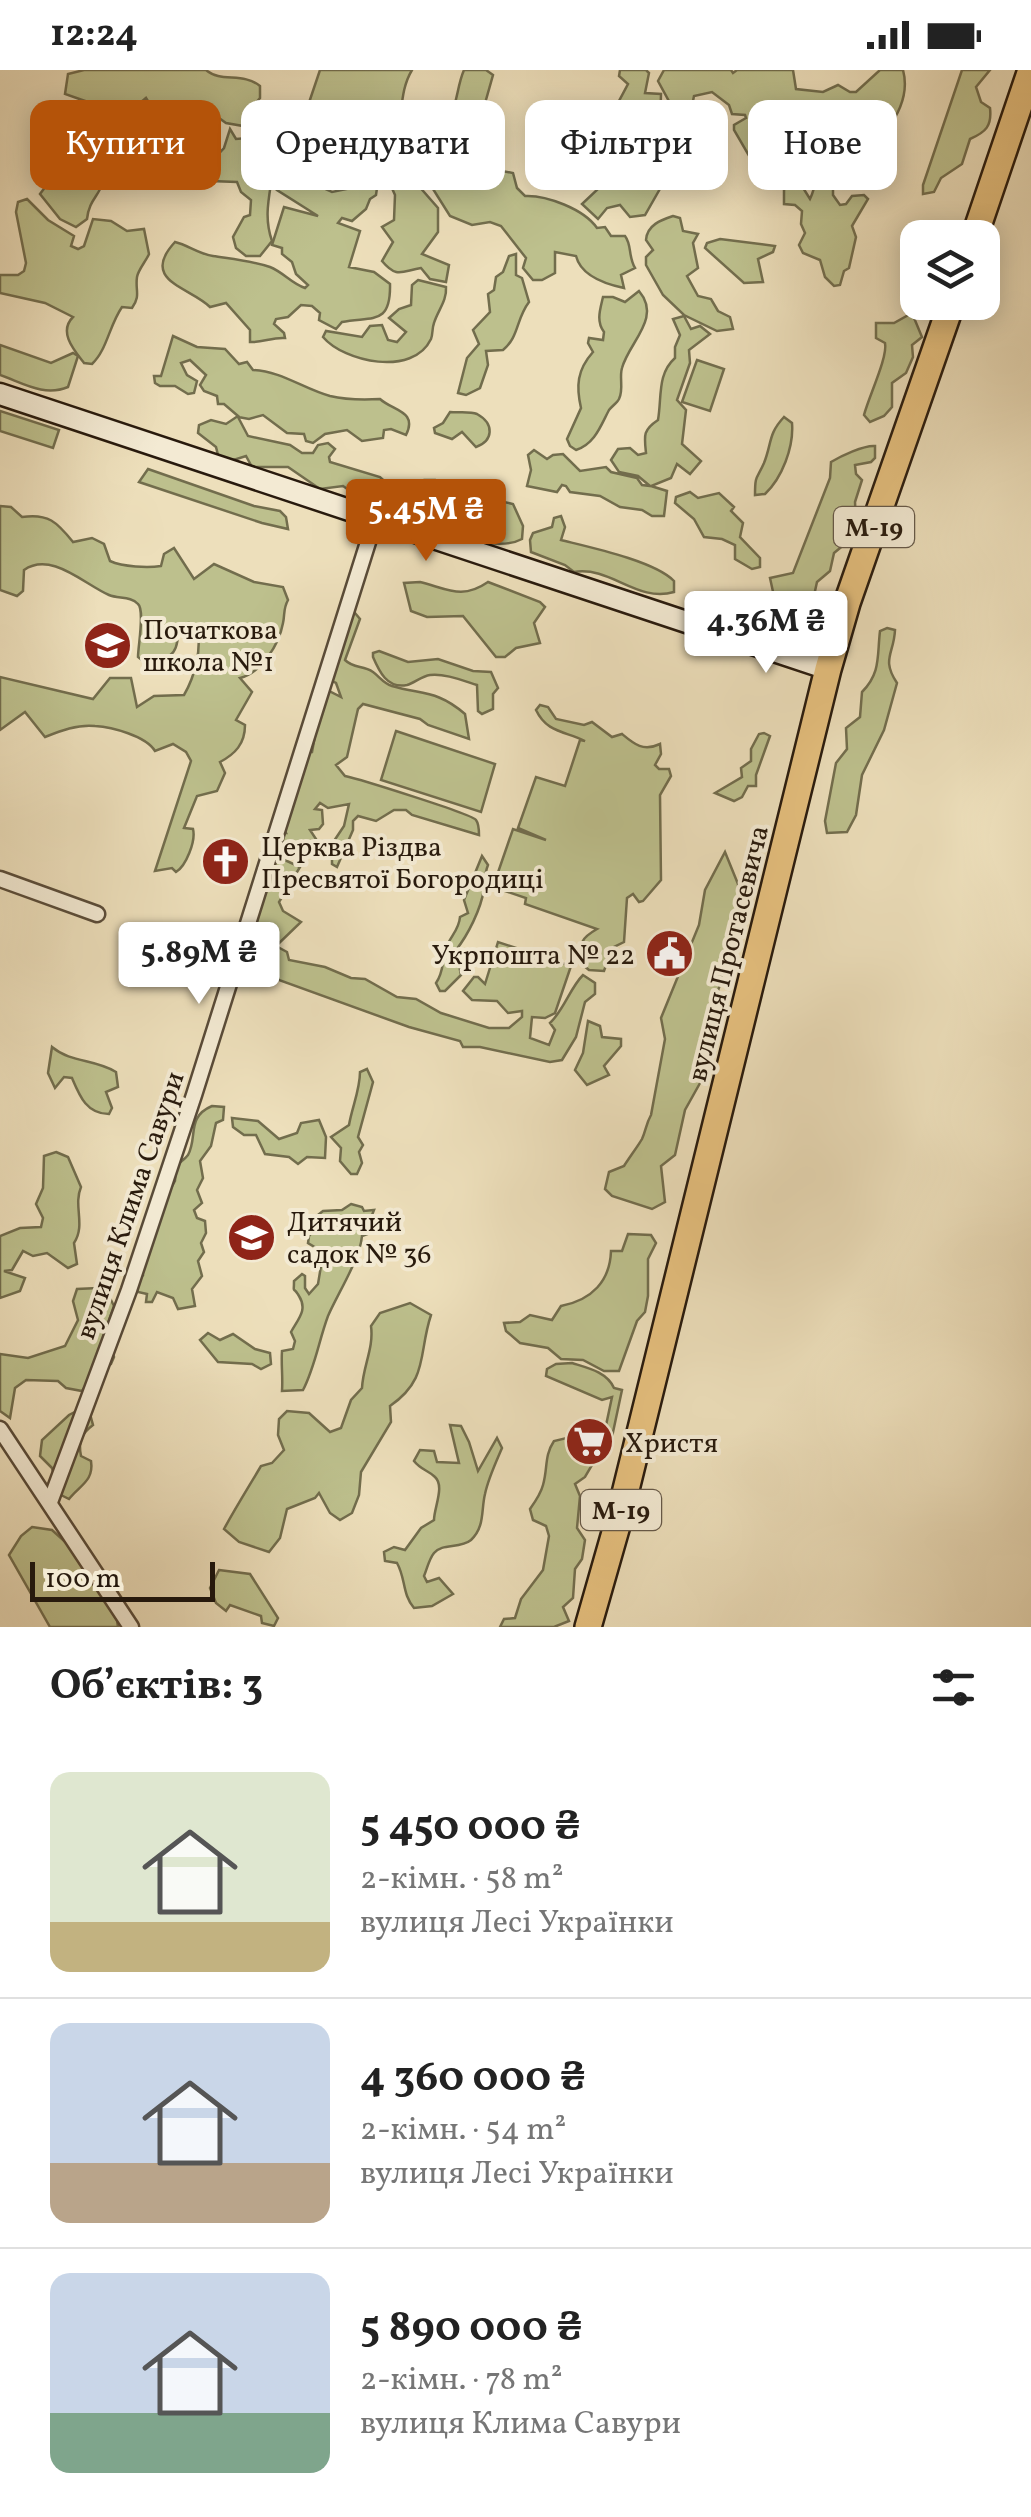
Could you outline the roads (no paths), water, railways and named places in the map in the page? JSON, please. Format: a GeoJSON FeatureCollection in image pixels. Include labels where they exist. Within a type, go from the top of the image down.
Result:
{"type":"FeatureCollection","features":[{"type":"Feature","properties":{"kind":"highway"},"geometry":{"type":"LineString","coordinates":[[980,220],[1030,70]]}},
{"type":"Feature","properties":{"kind":"highway","name":"вулиця Протасевича"},"geometry":{"type":"LineString","coordinates":[[588,1627],[618,1522],[828,669],[946,320]]}},
{"type":"Feature","properties":{"kind":"main road"},"geometry":{"type":"LineString","coordinates":[[0,394],[828,669]]}},
{"type":"Feature","properties":{"kind":"street","name":"вулиця Клима Савури"},"geometry":{"type":"LineString","coordinates":[[50,1502],[129,1290],[188,1113],[375,520]]}},
{"type":"Feature","properties":{"kind":"street"},"geometry":{"type":"LineString","coordinates":[[0,879],[97,914]]}},
{"type":"Feature","properties":{"kind":"street"},"geometry":{"type":"LineString","coordinates":[[0,1429],[132,1627]]}},
{"type":"Feature","properties":{"kind":"place","name":"Початкова школа №1"},"geometry":{"type":"Point","coordinates":[108,645]}},
{"type":"Feature","properties":{"kind":"place","name":"Церква Різдва Пресвятої Богородиці"},"geometry":{"type":"Point","coordinates":[226,862]}},
{"type":"Feature","properties":{"kind":"place","name":"Укрпошта № 22"},"geometry":{"type":"Point","coordinates":[670,954]}},
{"type":"Feature","properties":{"kind":"place","name":"Дитячий садок № 36"},"geometry":{"type":"Point","coordinates":[252,1237]}},
{"type":"Feature","properties":{"kind":"place","name":"Христя"},"geometry":{"type":"Point","coordinates":[590,1442]}}]}
